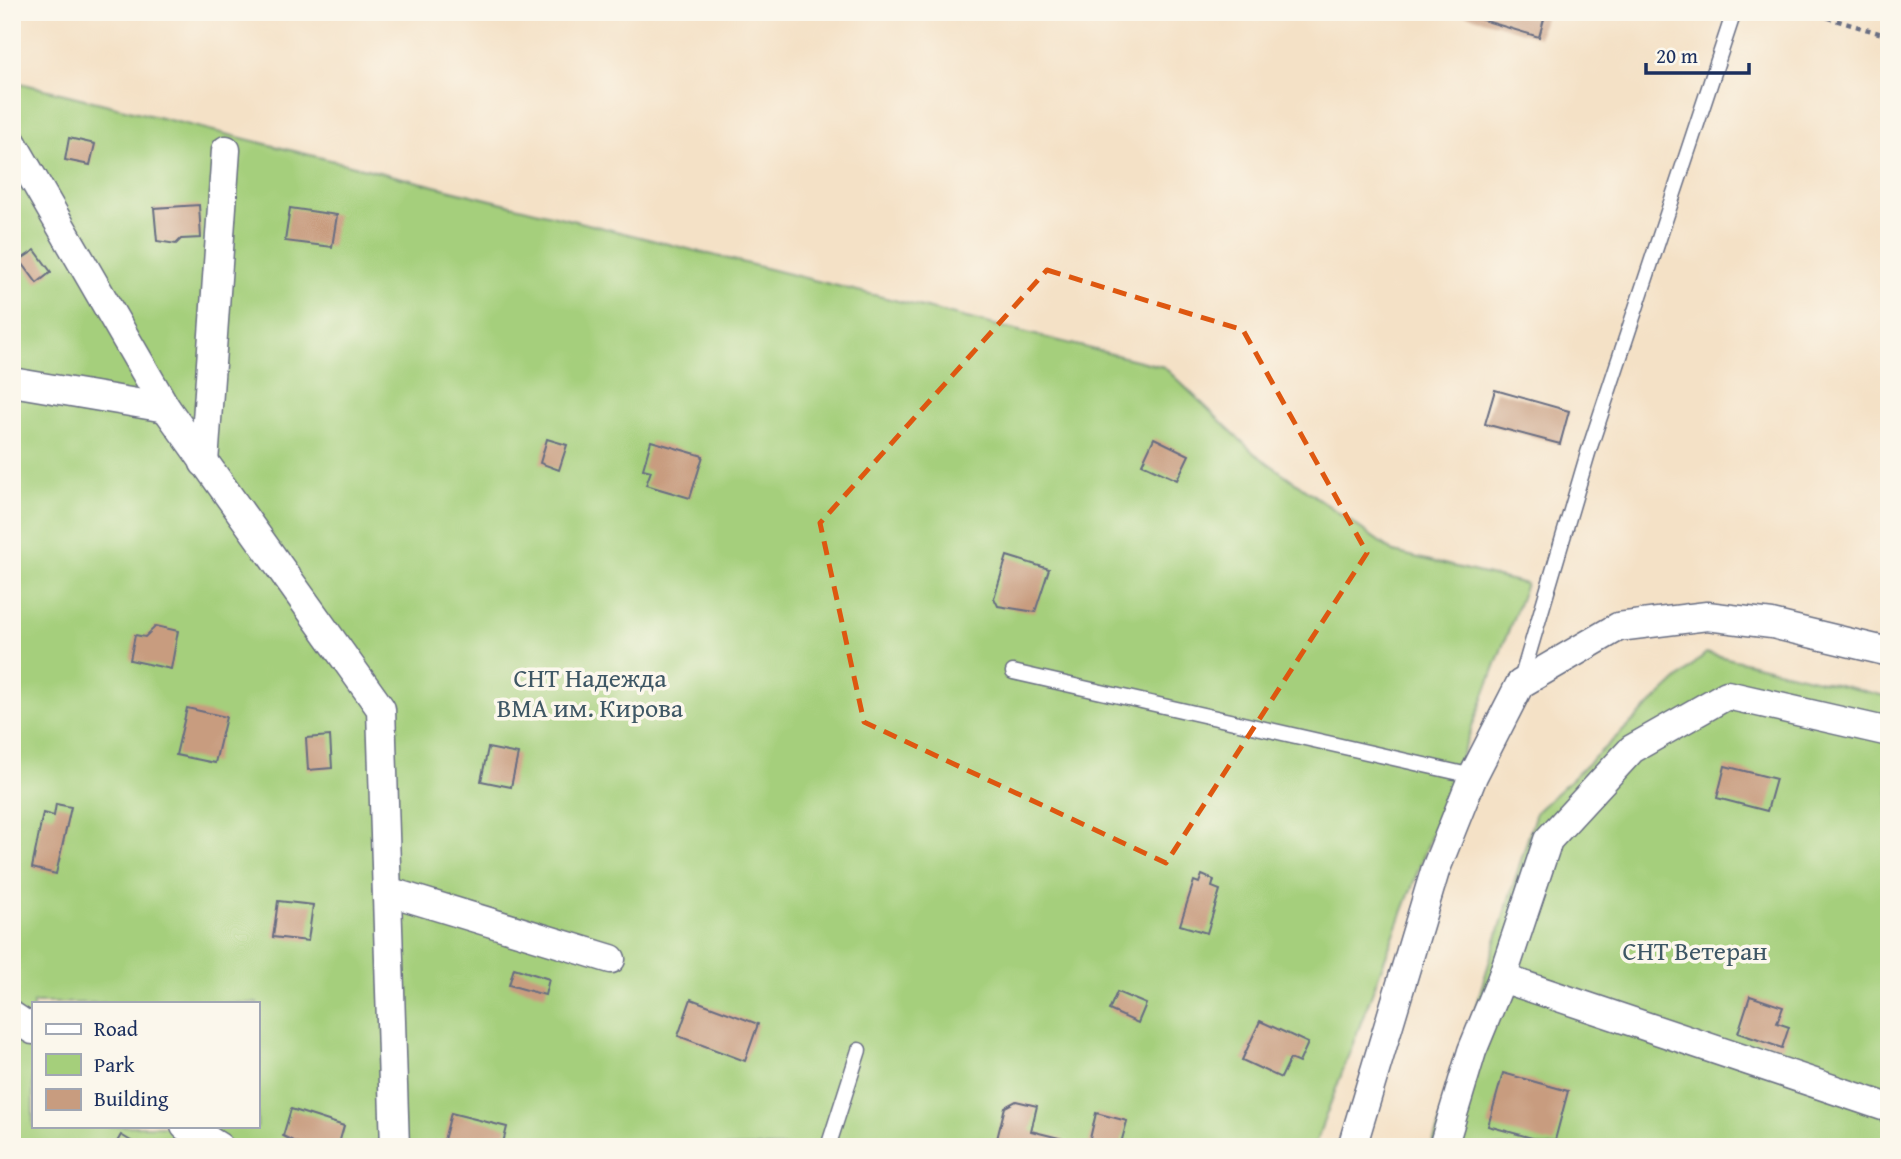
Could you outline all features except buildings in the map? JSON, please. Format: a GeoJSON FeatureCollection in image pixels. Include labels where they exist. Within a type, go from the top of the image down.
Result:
{"type":"FeatureCollection","features":[{"type":"Feature","properties":{"kind":"street"},"geometry":{"type":"LineString","coordinates":[[12,142],[166,408],[381,709],[396,1147]]}},
{"type":"Feature","properties":{"kind":"street"},"geometry":{"type":"LineString","coordinates":[[204,463],[226,150]]}},
{"type":"Feature","properties":{"kind":"street"},"geometry":{"type":"LineString","coordinates":[[12,382],[166,408]]}},
{"type":"Feature","properties":{"kind":"street"},"geometry":{"type":"LineString","coordinates":[[1352,1147],[1436,871],[1473,776],[1520,684],[1618,627],[1707,616],[1772,624],[1889,652]]}},
{"type":"Feature","properties":{"kind":"street"},"geometry":{"type":"LineString","coordinates":[[1443,1147],[1472,1052],[1502,978],[1548,840],[1632,749],[1727,695],[1889,732]]}},
{"type":"Feature","properties":{"kind":"street"},"geometry":{"type":"LineString","coordinates":[[387,891],[611,959]]}},
{"type":"Feature","properties":{"kind":"street"},"geometry":{"type":"LineString","coordinates":[[1502,978],[1889,1108]]}},
{"type":"Feature","properties":{"kind":"street"},"geometry":{"type":"LineString","coordinates":[[12,1016],[32,1029]]}},
{"type":"Feature","properties":{"kind":"street"},"geometry":{"type":"LineString","coordinates":[[188,1128],[219,1147]]}},
{"type":"Feature","properties":{"kind":"lane"},"geometry":{"type":"LineString","coordinates":[[1520,684],[1588,453],[1734,12]]}},
{"type":"Feature","properties":{"kind":"lane"},"geometry":{"type":"LineString","coordinates":[[1013,671],[1473,776]]}},
{"type":"Feature","properties":{"kind":"lane"},"geometry":{"type":"LineString","coordinates":[[828,1147],[859,1050]]}},
{"type":"Feature","properties":{"kind":"path"},"geometry":{"type":"LineString","coordinates":[[1808,12],[1889,36]]}},
{"type":"Feature","properties":{"kind":"highlighted area"},"geometry":{"type":"Polygon","coordinates":[[[1047,270],[1243,330],[1367,553],[1166,863],[864,722],[820,523],[1047,270]]]}},
{"type":"Feature","properties":{"kind":"green space","name":"СНТ Надежда ВМА им. Кирова"},"geometry":{"type":"Polygon","coordinates":[[[12,81],[1164,367],[1254,453],[1394,552],[1526,584],[1314,1147],[12,1147],[12,81]]]}},
{"type":"Feature","properties":{"kind":"green space","name":"СНТ Ветеран"},"geometry":{"type":"Polygon","coordinates":[[[1706,653],[1889,697],[1889,1147],[1432,1147],[1536,812],[1706,653]]]}}]}
